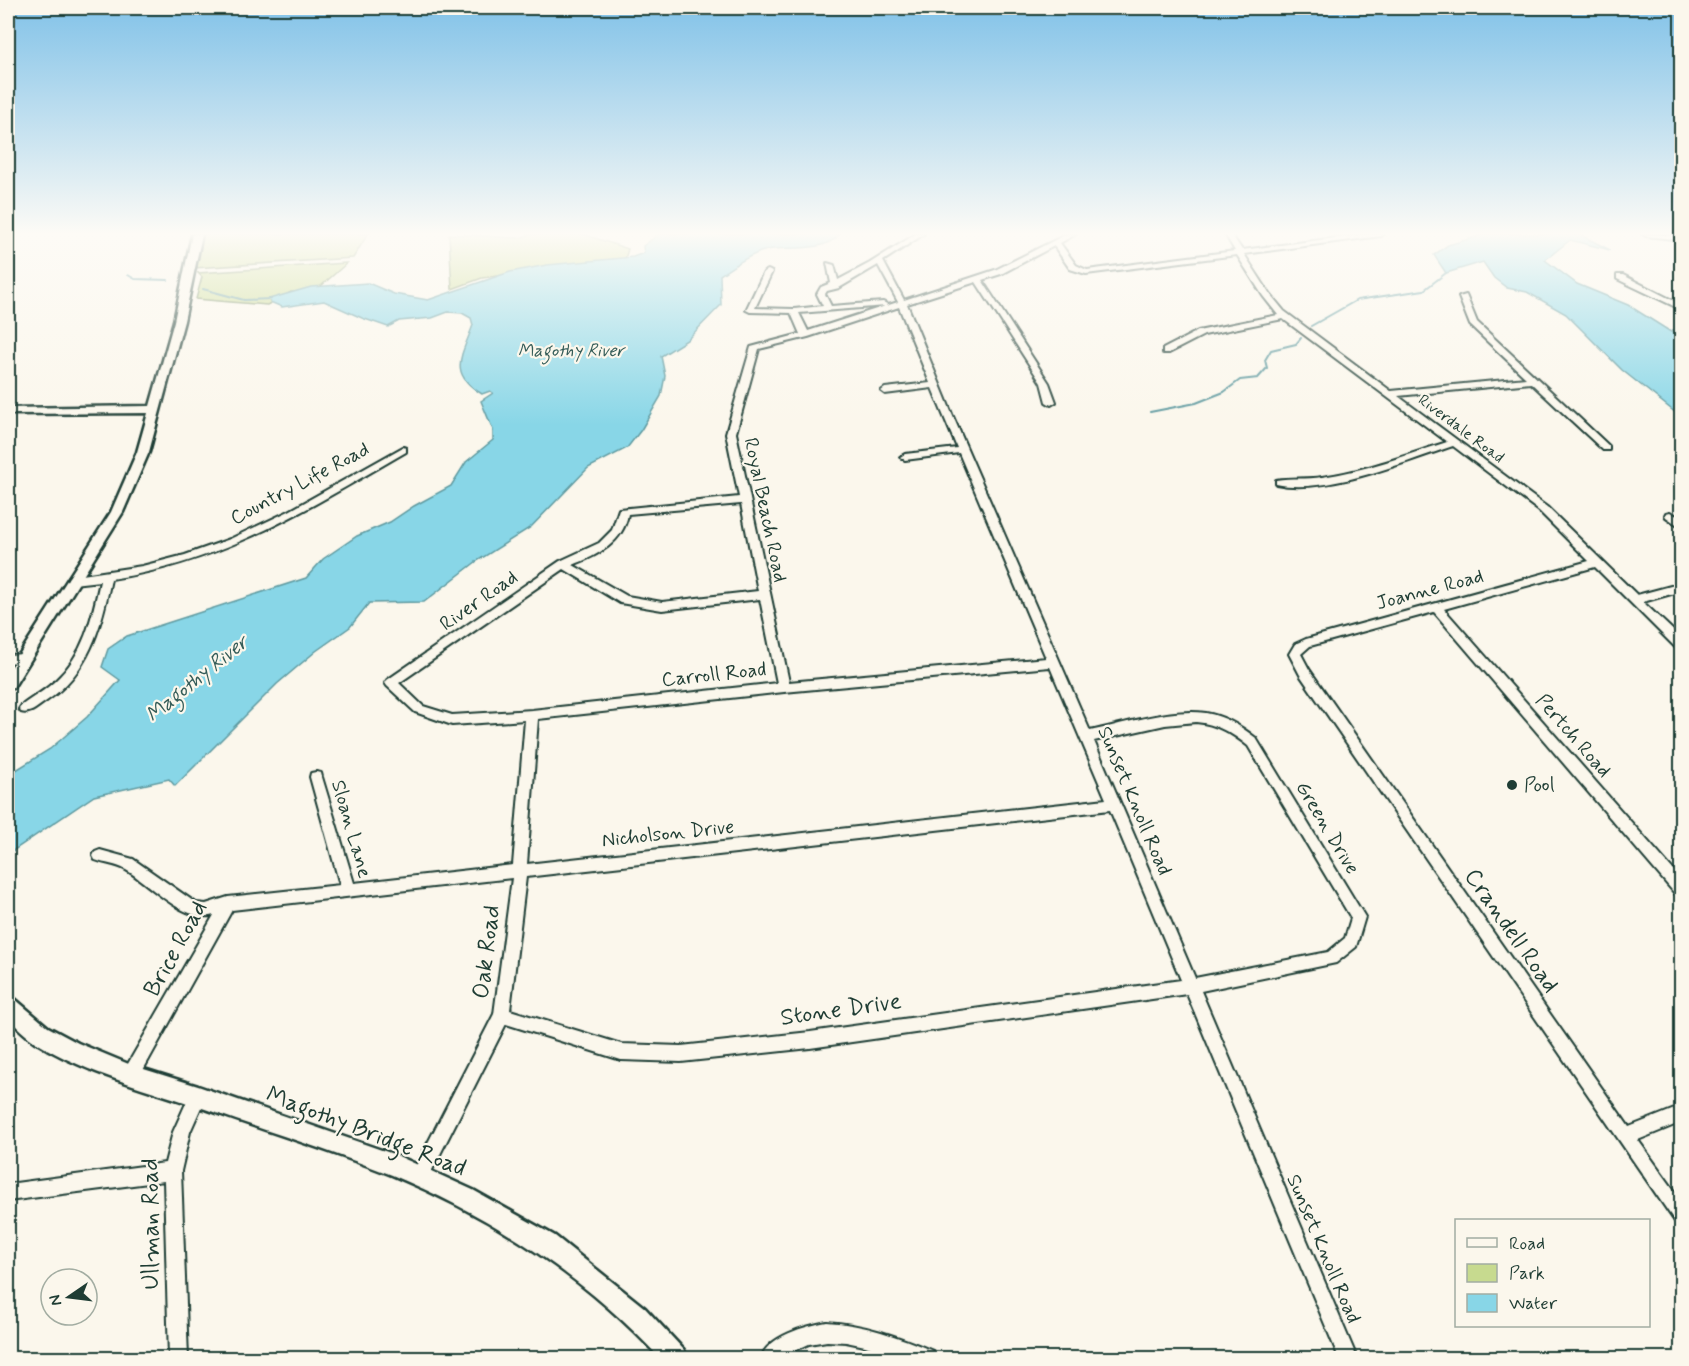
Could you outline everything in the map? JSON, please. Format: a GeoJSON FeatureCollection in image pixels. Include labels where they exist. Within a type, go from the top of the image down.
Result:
{"type":"FeatureCollection","features":[{"type":"Feature","properties":{"kind":"main road"},"geometry":{"type":"LineString","coordinates":[[8,684],[117,512],[143,452],[184,298]]}},
{"type":"Feature","properties":{"kind":"main road"},"geometry":{"type":"LineString","coordinates":[[8,411],[156,409]]}},
{"type":"Feature","properties":{"kind":"main road","name":"Magothy Bridge Road"},"geometry":{"type":"LineString","coordinates":[[8,1006],[41,1034],[71,1050],[131,1075],[198,1096],[420,1176],[547,1244],[637,1316],[676,1359]]}},
{"type":"Feature","properties":{"kind":"street"},"geometry":{"type":"LineString","coordinates":[[756,298],[750,310],[794,312],[902,303]]}},
{"type":"Feature","properties":{"kind":"street"},"geometry":{"type":"LineString","coordinates":[[824,298],[828,308]]}},
{"type":"Feature","properties":{"kind":"street","name":"Sunset Knoll Road"},"geometry":{"type":"LineString","coordinates":[[899,298],[934,385],[1086,737],[1347,1359]]}},
{"type":"Feature","properties":{"kind":"street"},"geometry":{"type":"LineString","coordinates":[[794,312],[805,335],[919,298]]}},
{"type":"Feature","properties":{"kind":"street"},"geometry":{"type":"LineString","coordinates":[[990,298],[1045,383],[1051,402]]}},
{"type":"Feature","properties":{"kind":"street","name":"Riverdale Road"},"geometry":{"type":"LineString","coordinates":[[1268,298],[1284,316],[1543,509],[1682,647]]}},
{"type":"Feature","properties":{"kind":"street"},"geometry":{"type":"LineString","coordinates":[[1463,298],[1473,323],[1531,380],[1606,448]]}},
{"type":"Feature","properties":{"kind":"street"},"geometry":{"type":"LineString","coordinates":[[1661,298],[1682,308]]}},
{"type":"Feature","properties":{"kind":"street"},"geometry":{"type":"LineString","coordinates":[[1166,351],[1201,333],[1284,316]]}},
{"type":"Feature","properties":{"kind":"street","name":"Royal Beach Road"},"geometry":{"type":"LineString","coordinates":[[784,687],[731,433],[755,347],[805,335]]}},
{"type":"Feature","properties":{"kind":"street"},"geometry":{"type":"LineString","coordinates":[[1390,394],[1531,380]]}},
{"type":"Feature","properties":{"kind":"street"},"geometry":{"type":"LineString","coordinates":[[885,391],[934,385]]}},
{"type":"Feature","properties":{"kind":"street"},"geometry":{"type":"LineString","coordinates":[[1280,482],[1300,485],[1374,467],[1455,442]]}},
{"type":"Feature","properties":{"kind":"street","name":"Country Life Road"},"geometry":{"type":"LineString","coordinates":[[73,580],[106,578],[170,561],[256,532],[403,450]]}},
{"type":"Feature","properties":{"kind":"street"},"geometry":{"type":"LineString","coordinates":[[905,457],[963,450]]}},
{"type":"Feature","properties":{"kind":"street","name":"River Road"},"geometry":{"type":"LineString","coordinates":[[391,683],[564,564],[590,555],[610,541],[622,523],[623,511],[744,500]]}},
{"type":"Feature","properties":{"kind":"street"},"geometry":{"type":"LineString","coordinates":[[1670,515],[1682,525]]}},
{"type":"Feature","properties":{"kind":"street","name":"Joanne Road"},"geometry":{"type":"LineString","coordinates":[[1304,672],[1296,654],[1299,647],[1306,643],[1597,563]]}},
{"type":"Feature","properties":{"kind":"street"},"geometry":{"type":"LineString","coordinates":[[564,564],[624,600],[662,606],[765,594]]}},
{"type":"Feature","properties":{"kind":"street"},"geometry":{"type":"LineString","coordinates":[[25,709],[63,682],[80,661],[93,633],[106,578]]}},
{"type":"Feature","properties":{"kind":"street"},"geometry":{"type":"LineString","coordinates":[[1635,600],[1682,588]]}},
{"type":"Feature","properties":{"kind":"street","name":"Pertch Road"},"geometry":{"type":"LineString","coordinates":[[1436,607],[1682,891]]}},
{"type":"Feature","properties":{"kind":"street"},"geometry":{"type":"LineString","coordinates":[[8,660],[24,658]]}},
{"type":"Feature","properties":{"kind":"street","name":"Carroll Road"},"geometry":{"type":"LineString","coordinates":[[391,683],[419,709],[453,720],[532,715],[784,687],[1052,662]]}},
{"type":"Feature","properties":{"kind":"street","name":"Crandell Road"},"geometry":{"type":"LineString","coordinates":[[1304,672],[1682,1216]]}},
{"type":"Feature","properties":{"kind":"street","name":"Oak Road"},"geometry":{"type":"LineString","coordinates":[[420,1176],[502,1015],[520,870],[532,715]]}},
{"type":"Feature","properties":{"kind":"street","name":"Green Drive"},"geometry":{"type":"LineString","coordinates":[[1086,737],[1181,719],[1205,717],[1233,727],[1252,742],[1358,917],[1351,942],[1331,958],[1190,986]]}},
{"type":"Feature","properties":{"kind":"street","name":"Sloan Lane"},"geometry":{"type":"LineString","coordinates":[[316,777],[349,891]]}},
{"type":"Feature","properties":{"kind":"street","name":"Nicholson Drive"},"geometry":{"type":"LineString","coordinates":[[228,904],[1114,804]]}},
{"type":"Feature","properties":{"kind":"street","name":"Brice Road"},"geometry":{"type":"LineString","coordinates":[[100,856],[128,863],[193,909],[206,911],[228,904]]}},
{"type":"Feature","properties":{"kind":"street","name":"Brice Road"},"geometry":{"type":"LineString","coordinates":[[131,1075],[228,904]]}},
{"type":"Feature","properties":{"kind":"street","name":"Stone Drive"},"geometry":{"type":"LineString","coordinates":[[502,1015],[621,1052],[681,1054],[810,1040],[1190,986]]}},
{"type":"Feature","properties":{"kind":"street","name":"Ullman Road"},"geometry":{"type":"LineString","coordinates":[[178,1359],[172,1172],[176,1144],[184,1120],[198,1096]]}},
{"type":"Feature","properties":{"kind":"street"},"geometry":{"type":"LineString","coordinates":[[1627,1136],[1682,1114]]}},
{"type":"Feature","properties":{"kind":"street"},"geometry":{"type":"LineString","coordinates":[[8,1192],[172,1172]]}},
{"type":"Feature","properties":{"kind":"street"},"geometry":{"type":"LineString","coordinates":[[770,1359],[806,1334],[828,1330],[857,1334],[926,1359]]}},
{"type":"Feature","properties":{"kind":"green space"},"geometry":{"type":"Polygon","coordinates":[[[196,298],[280,298],[267,305],[196,298]]]}},
{"type":"Feature","properties":{"kind":"water","name":"Magothy River"},"geometry":{"type":"Polygon","coordinates":[[[415,298],[428,300],[435,298],[721,298],[721,305],[687,340],[661,356],[665,376],[661,396],[641,430],[627,448],[588,468],[531,527],[477,561],[424,602],[369,603],[350,627],[316,651],[277,684],[175,786],[169,779],[94,796],[8,854],[8,775],[50,749],[87,717],[120,680],[102,667],[108,649],[127,636],[306,578],[323,559],[357,536],[390,522],[451,486],[466,462],[493,440],[493,430],[481,401],[493,393],[490,391],[482,394],[464,379],[461,371],[462,355],[473,325],[471,318],[462,313],[448,312],[432,318],[399,321],[388,327],[324,301],[282,307],[270,302],[269,299],[415,298]]]}},
{"type":"Feature","properties":{"kind":"water"},"geometry":{"type":"Polygon","coordinates":[[[1537,298],[1610,298],[1628,305],[1671,332],[1674,330],[1681,335],[1681,417],[1622,370],[1566,314],[1537,298]]]}},
{"type":"Feature","properties":{"kind":"waterway"},"geometry":{"type":"LineString","coordinates":[[236,298],[244,300],[271,299]]}},
{"type":"Feature","properties":{"kind":"waterway"},"geometry":{"type":"LineString","coordinates":[[1311,326],[1357,300],[1372,298]]}},
{"type":"Feature","properties":{"kind":"waterway"},"geometry":{"type":"LineString","coordinates":[[1150,412],[1196,403],[1224,392],[1240,380],[1258,378],[1267,368],[1265,360],[1271,350],[1296,344],[1301,338]]}},
{"type":"Feature","properties":{"kind":"place","name":"Pool"},"geometry":{"type":"Point","coordinates":[1512,785]}}]}
